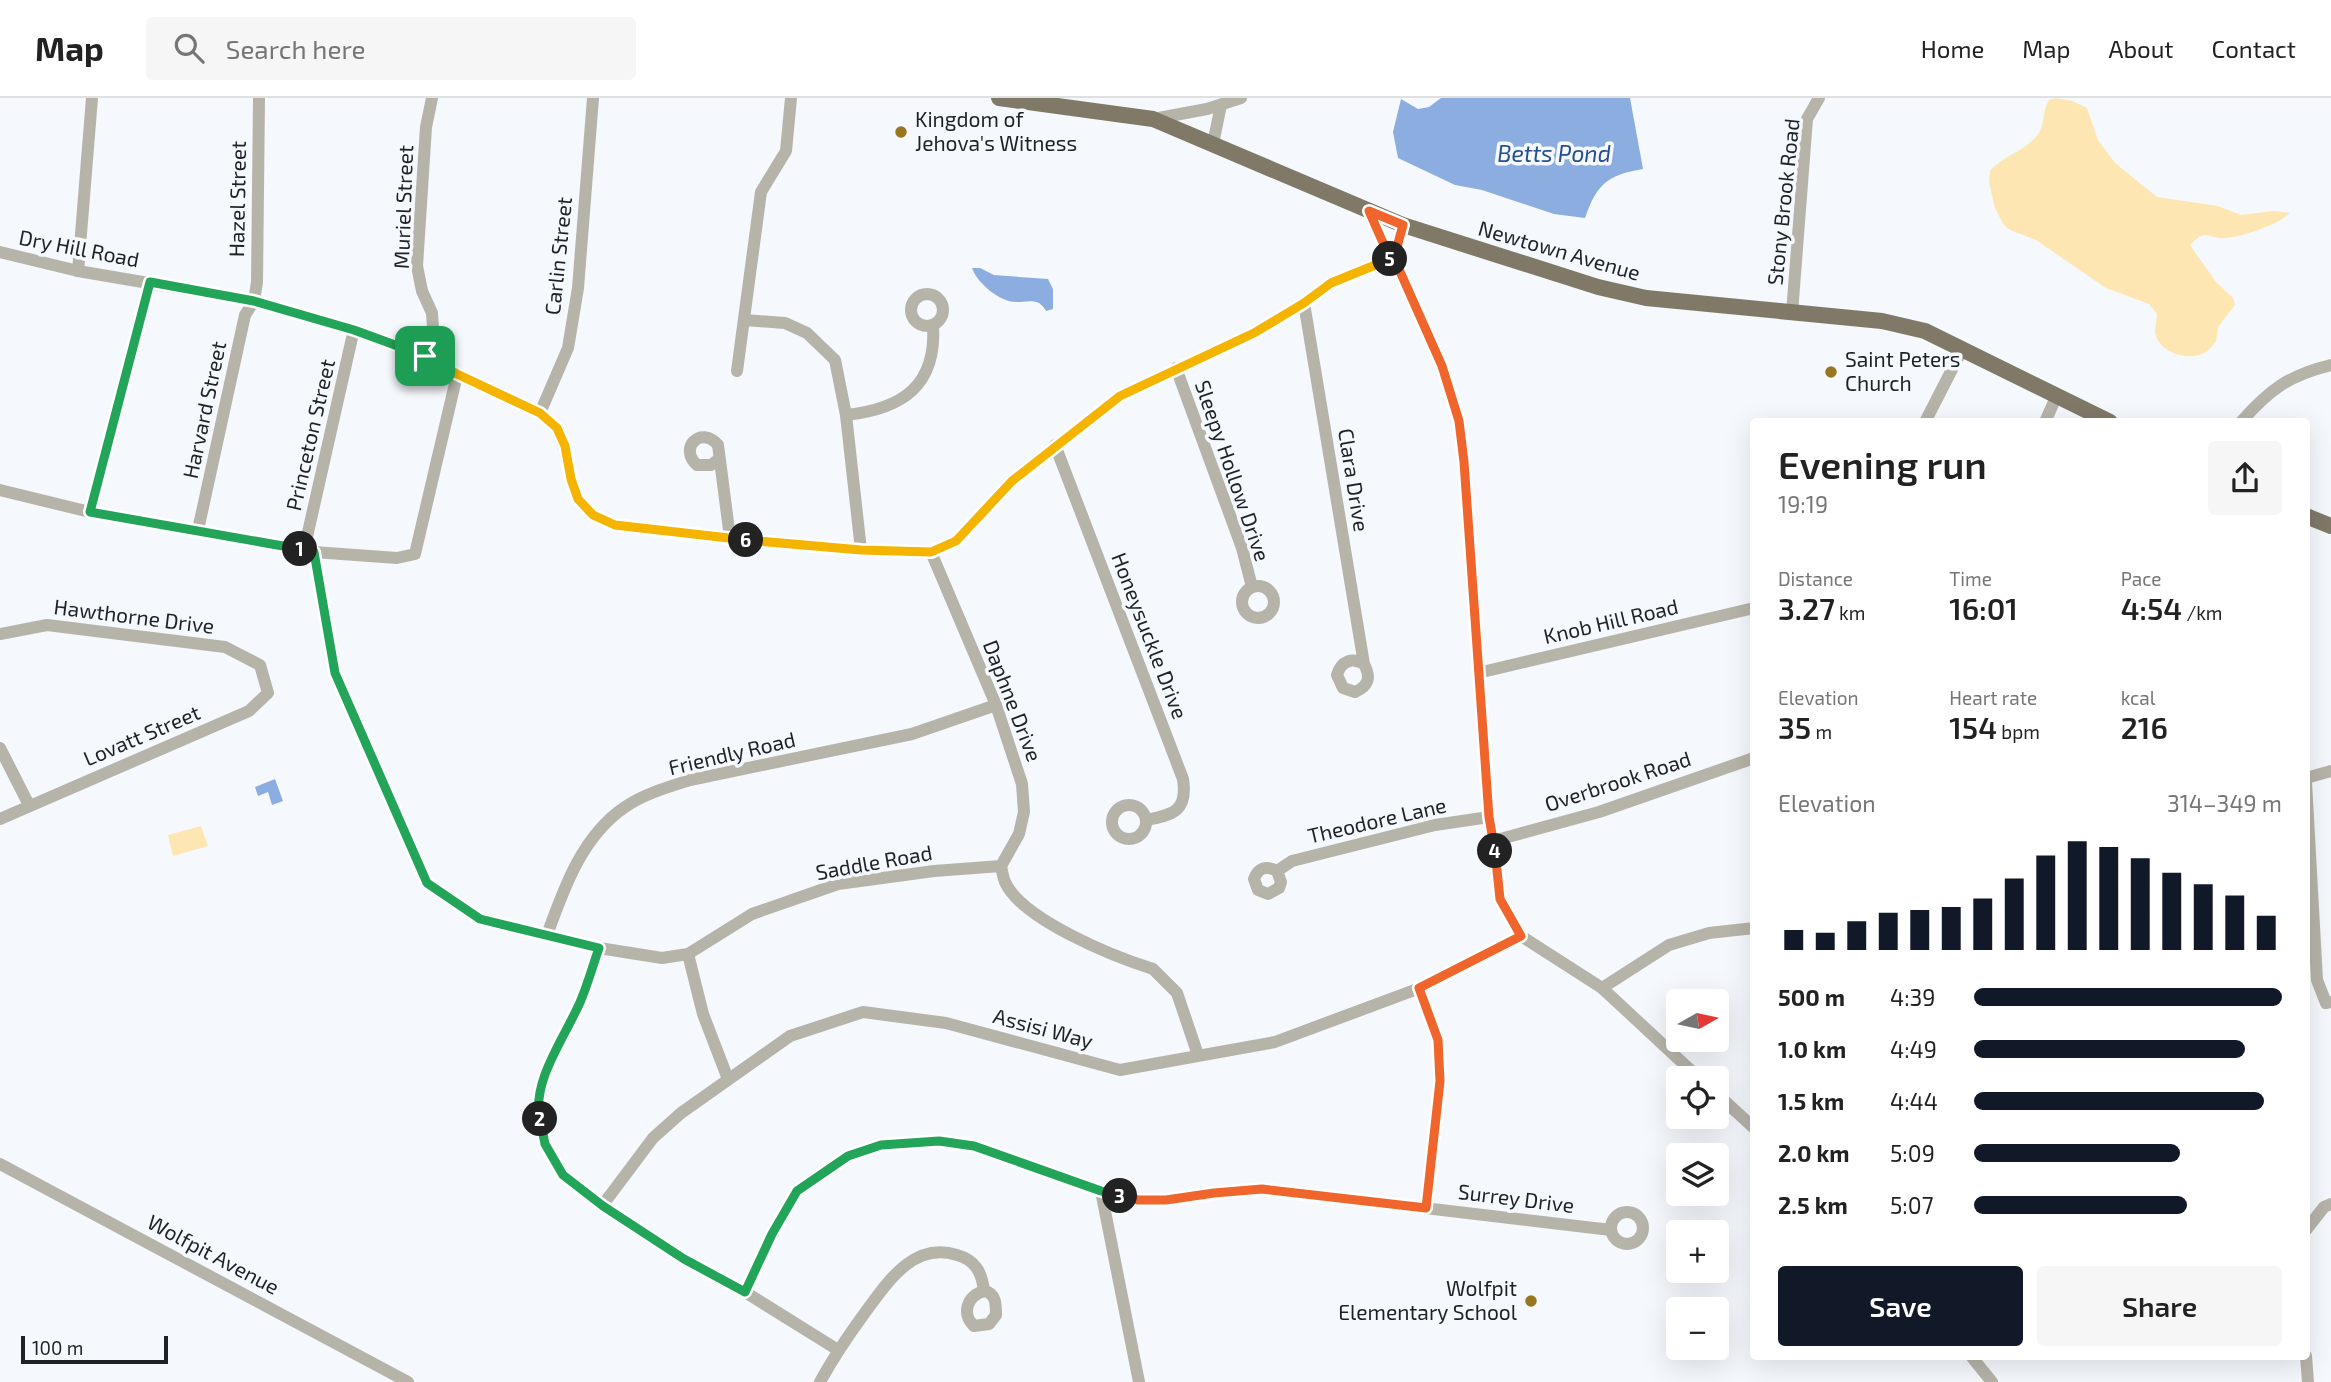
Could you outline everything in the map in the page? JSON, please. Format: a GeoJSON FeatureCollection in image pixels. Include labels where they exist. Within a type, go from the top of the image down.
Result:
{"type":"FeatureCollection","features":[{"type":"Feature","properties":{"kind":"main road","name":"Newtown Avenue"},"geometry":{"type":"LineString","coordinates":[[999,98],[1153,119],[1403,225],[1598,287],[1646,298],[1882,321],[1909,326],[1963,348],[2102,418]]}},
{"type":"Feature","properties":{"kind":"main road"},"geometry":{"type":"LineString","coordinates":[[2310,518],[2331,526]]}},
{"type":"Feature","properties":{"kind":"street"},"geometry":{"type":"LineString","coordinates":[[78,271],[92,98]]}},
{"type":"Feature","properties":{"kind":"street","name":"Hazel Street"},"geometry":{"type":"LineString","coordinates":[[254,301],[257,282],[259,98]]}},
{"type":"Feature","properties":{"kind":"street","name":"Muriel Street"},"geometry":{"type":"LineString","coordinates":[[425,356],[433,328],[432,313],[422,291],[417,266],[426,128],[432,98]]}},
{"type":"Feature","properties":{"kind":"street","name":"Carlin Street"},"geometry":{"type":"LineString","coordinates":[[540,413],[568,348],[578,288],[593,98]]}},
{"type":"Feature","properties":{"kind":"street"},"geometry":{"type":"LineString","coordinates":[[737,371],[761,192],[786,151],[791,98]]}},
{"type":"Feature","properties":{"kind":"street"},"geometry":{"type":"LineString","coordinates":[[1153,119],[1241,98]]}},
{"type":"Feature","properties":{"kind":"street","name":"Stony Brook Road"},"geometry":{"type":"LineString","coordinates":[[1792,313],[1807,119],[1819,98]]}},
{"type":"Feature","properties":{"kind":"street"},"geometry":{"type":"LineString","coordinates":[[1213,144],[1220,105]]}},
{"type":"Feature","properties":{"kind":"street"},"geometry":{"type":"LineString","coordinates":[[1369,211],[1384,245],[1394,258],[1442,366],[1459,421],[1489,817],[1500,899],[1521,936],[1602,988],[1686,1066]]}},
{"type":"Feature","properties":{"kind":"street"},"geometry":{"type":"LineString","coordinates":[[1394,258],[1403,225]]}},
{"type":"Feature","properties":{"kind":"street","name":"Dry Hill Road"},"geometry":{"type":"LineString","coordinates":[[0,252],[78,271],[254,301],[354,330],[425,356],[540,413],[557,428],[565,446],[578,499],[593,515],[615,525],[861,550],[931,552]]}},
{"type":"Feature","properties":{"kind":"street"},"geometry":{"type":"LineString","coordinates":[[931,552],[956,541],[1012,481],[1120,396],[1254,333],[1331,283],[1394,258]]}},
{"type":"Feature","properties":{"kind":"street"},"geometry":{"type":"LineString","coordinates":[[90,512],[150,282]]}},
{"type":"Feature","properties":{"kind":"street","name":"Harvard Street"},"geometry":{"type":"LineString","coordinates":[[198,530],[245,315],[254,301]]}},
{"type":"Feature","properties":{"kind":"street","name":"Clara Drive"},"geometry":{"type":"LineString","coordinates":[[1304,303],[1364,664]]}},
{"type":"Feature","properties":{"kind":"street"},"geometry":{"type":"LineString","coordinates":[[744,320],[785,323],[807,333],[835,360],[846,415],[861,550]]}},
{"type":"Feature","properties":{"kind":"street"},"geometry":{"type":"LineString","coordinates":[[846,415],[870,412],[891,405],[915,387],[934,350],[933,325]]}},
{"type":"Feature","properties":{"kind":"street","name":"Princeton Street"},"geometry":{"type":"LineString","coordinates":[[309,551],[354,330]]}},
{"type":"Feature","properties":{"kind":"street"},"geometry":{"type":"LineString","coordinates":[[1926,418],[1963,348]]}},
{"type":"Feature","properties":{"kind":"street"},"geometry":{"type":"LineString","coordinates":[[2245,418],[2278,385],[2296,375],[2331,365]]}},
{"type":"Feature","properties":{"kind":"street","name":"Sleepy Hollow Drive"},"geometry":{"type":"LineString","coordinates":[[1176,368],[1242,548],[1252,587]]}},
{"type":"Feature","properties":{"kind":"street"},"geometry":{"type":"LineString","coordinates":[[0,490],[90,512],[309,551],[397,558],[415,554],[457,374]]}},
{"type":"Feature","properties":{"kind":"street"},"geometry":{"type":"LineString","coordinates":[[2047,418],[2057,395]]}},
{"type":"Feature","properties":{"kind":"street","name":"Honeysuckle Drive"},"geometry":{"type":"LineString","coordinates":[[1055,445],[1183,779],[1183,800],[1177,811],[1168,816],[1146,820]]}},
{"type":"Feature","properties":{"kind":"street"},"geometry":{"type":"LineString","coordinates":[[719,459],[730,538]]}},
{"type":"Feature","properties":{"kind":"street","name":"Saddle Road"},"geometry":{"type":"LineString","coordinates":[[309,551],[335,673],[427,883],[480,919],[599,948],[662,958],[688,954],[752,914],[838,884],[934,871],[1001,866]]}},
{"type":"Feature","properties":{"kind":"street","name":"Daphne Drive"},"geometry":{"type":"LineString","coordinates":[[931,552],[996,705],[1022,784],[1024,812],[1019,834],[1001,866]]}},
{"type":"Feature","properties":{"kind":"street","name":"Knob Hill Road"},"geometry":{"type":"LineString","coordinates":[[1478,673],[1750,609]]}},
{"type":"Feature","properties":{"kind":"street","name":"Hawthorne Drive"},"geometry":{"type":"LineString","coordinates":[[0,634],[47,625],[225,647],[260,665]]}},
{"type":"Feature","properties":{"kind":"street","name":"Lovatt Street"},"geometry":{"type":"LineString","coordinates":[[0,819],[248,711],[268,693],[260,665]]}},
{"type":"Feature","properties":{"kind":"street","name":"Friendly Road"},"geometry":{"type":"LineString","coordinates":[[547,935],[564,888],[582,853],[603,827],[625,807],[657,791],[690,780],[912,734],[996,705]]}},
{"type":"Feature","properties":{"kind":"street"},"geometry":{"type":"LineString","coordinates":[[0,748],[29,805]]}},
{"type":"Feature","properties":{"kind":"street","name":"Overbrook Road"},"geometry":{"type":"LineString","coordinates":[[1493,841],[1598,812],[1750,759]]}},
{"type":"Feature","properties":{"kind":"street"},"geometry":{"type":"LineString","coordinates":[[2310,779],[2331,771]]}},
{"type":"Feature","properties":{"kind":"street","name":"Theodore Lane"},"geometry":{"type":"LineString","coordinates":[[1277,871],[1292,861],[1381,838],[1435,825],[1489,817]]}},
{"type":"Feature","properties":{"kind":"street"},"geometry":{"type":"LineString","coordinates":[[2310,853],[2317,980],[2326,1003],[2331,1002]]}},
{"type":"Feature","properties":{"kind":"street"},"geometry":{"type":"LineString","coordinates":[[1001,866],[1005,883],[1022,903],[1044,920],[1153,969],[1165,979],[1177,993],[1198,1055]]}},
{"type":"Feature","properties":{"kind":"street"},"geometry":{"type":"LineString","coordinates":[[1602,988],[1669,945],[1709,933],[1750,928]]}},
{"type":"Feature","properties":{"kind":"street","name":"Assisi Way"},"geometry":{"type":"LineString","coordinates":[[603,1206],[653,1138],[681,1114],[790,1036],[863,1012],[946,1023],[1120,1070],[1275,1042],[1419,988],[1521,936]]}},
{"type":"Feature","properties":{"kind":"street"},"geometry":{"type":"LineString","coordinates":[[599,948],[581,1001],[552,1058],[542,1085],[538,1113],[545,1144],[563,1175],[603,1206],[684,1259],[745,1292],[838,1350]]}},
{"type":"Feature","properties":{"kind":"street"},"geometry":{"type":"LineString","coordinates":[[688,954],[703,1014],[728,1079]]}},
{"type":"Feature","properties":{"kind":"street"},"geometry":{"type":"LineString","coordinates":[[1419,988],[1438,1040],[1440,1081],[1426,1208]]}},
{"type":"Feature","properties":{"kind":"street"},"geometry":{"type":"LineString","coordinates":[[1729,1105],[1750,1124]]}},
{"type":"Feature","properties":{"kind":"street","name":"Surrey Drive"},"geometry":{"type":"LineString","coordinates":[[745,1292],[772,1234],[797,1191],[848,1156],[881,1145],[939,1141],[974,1146],[1101,1191],[1138,1200],[1166,1200],[1262,1189],[1611,1230]]}},
{"type":"Feature","properties":{"kind":"street","name":"Wolfpit Avenue"},"geometry":{"type":"LineString","coordinates":[[0,1164],[408,1382]]}},
{"type":"Feature","properties":{"kind":"street"},"geometry":{"type":"LineString","coordinates":[[1101,1191],[1139,1382]]}},
{"type":"Feature","properties":{"kind":"street"},"geometry":{"type":"LineString","coordinates":[[2310,1225],[2324,1207],[2331,1204]]}},
{"type":"Feature","properties":{"kind":"street"},"geometry":{"type":"LineString","coordinates":[[820,1382],[838,1350],[898,1270],[913,1259],[932,1252],[948,1252],[968,1258],[979,1270],[984,1291]]}},
{"type":"Feature","properties":{"kind":"street"},"geometry":{"type":"LineString","coordinates":[[1974,1360],[1992,1382]]}},
{"type":"Feature","properties":{"kind":"street"},"geometry":{"type":"LineString","coordinates":[[2306,1360],[2308,1382]]}},
{"type":"Feature","properties":{"kind":"shaded area"},"geometry":{"type":"Polygon","coordinates":[[[2056,98],[2087,108],[2098,140],[2115,163],[2157,197],[2218,206],[2241,215],[2274,211],[2290,213],[2269,226],[2251,232],[2226,238],[2204,235],[2190,245],[2216,282],[2233,298],[2235,305],[2218,327],[2216,341],[2204,353],[2186,356],[2171,352],[2157,338],[2157,314],[2149,304],[2106,288],[2036,240],[2010,230],[2003,224],[1995,208],[1989,182],[1990,171],[2034,139],[2041,129],[2049,100],[2056,98]]]}},
{"type":"Feature","properties":{"kind":"shaded area"},"geometry":{"type":"Polygon","coordinates":[[[201,826],[208,846],[173,856],[168,835],[201,826]]]}},
{"type":"Feature","properties":{"kind":"water","name":"Betts Pond"},"geometry":{"type":"Polygon","coordinates":[[[1441,98],[1630,98],[1643,169],[1620,174],[1605,183],[1594,197],[1585,218],[1554,214],[1482,190],[1455,185],[1398,158],[1393,132],[1401,99],[1418,109],[1429,107],[1441,98]]]}},
{"type":"Feature","properties":{"kind":"water"},"geometry":{"type":"Polygon","coordinates":[[[972,268],[980,268],[994,275],[1048,279],[1053,289],[1053,309],[1046,311],[1037,302],[1003,299],[984,285],[972,268]]]}},
{"type":"Feature","properties":{"kind":"water"},"geometry":{"type":"Polygon","coordinates":[[[275,779],[283,801],[272,805],[268,792],[258,796],[255,787],[275,779]]]}},
{"type":"Feature","properties":{"kind":"place","name":"Kingdom of Jehova's Witness"},"geometry":{"type":"Point","coordinates":[901,132]}},
{"type":"Feature","properties":{"kind":"place","name":"Saint Peters Church"},"geometry":{"type":"Point","coordinates":[1831,372]}},
{"type":"Feature","properties":{"kind":"place","name":"Wolfpit Elementary School"},"geometry":{"type":"Point","coordinates":[1531,1301]}},
{"type":"Feature","properties":{"kind":"route"},"geometry":{"type":"LineString","coordinates":[[425,356],[354,330],[254,301],[150,282],[90,512],[314,552],[335,673],[427,883],[480,919],[599,948],[581,1001],[552,1058],[542,1085],[538,1113],[545,1144],[563,1175],[603,1206],[684,1259],[745,1292],[772,1234],[797,1191],[848,1156],[881,1145],[939,1141],[974,1146],[1101,1191],[1138,1200],[1166,1200],[1262,1189],[1426,1208],[1440,1081],[1438,1040],[1419,988],[1521,936],[1500,899],[1489,817],[1459,421],[1442,366],[1394,258],[1403,225],[1369,211],[1384,245],[1394,258],[1331,283],[1254,333],[1120,396],[1012,481],[956,541],[931,552],[861,550],[615,525],[593,515],[578,499],[565,446],[557,428],[540,413],[425,356]]}}]}
